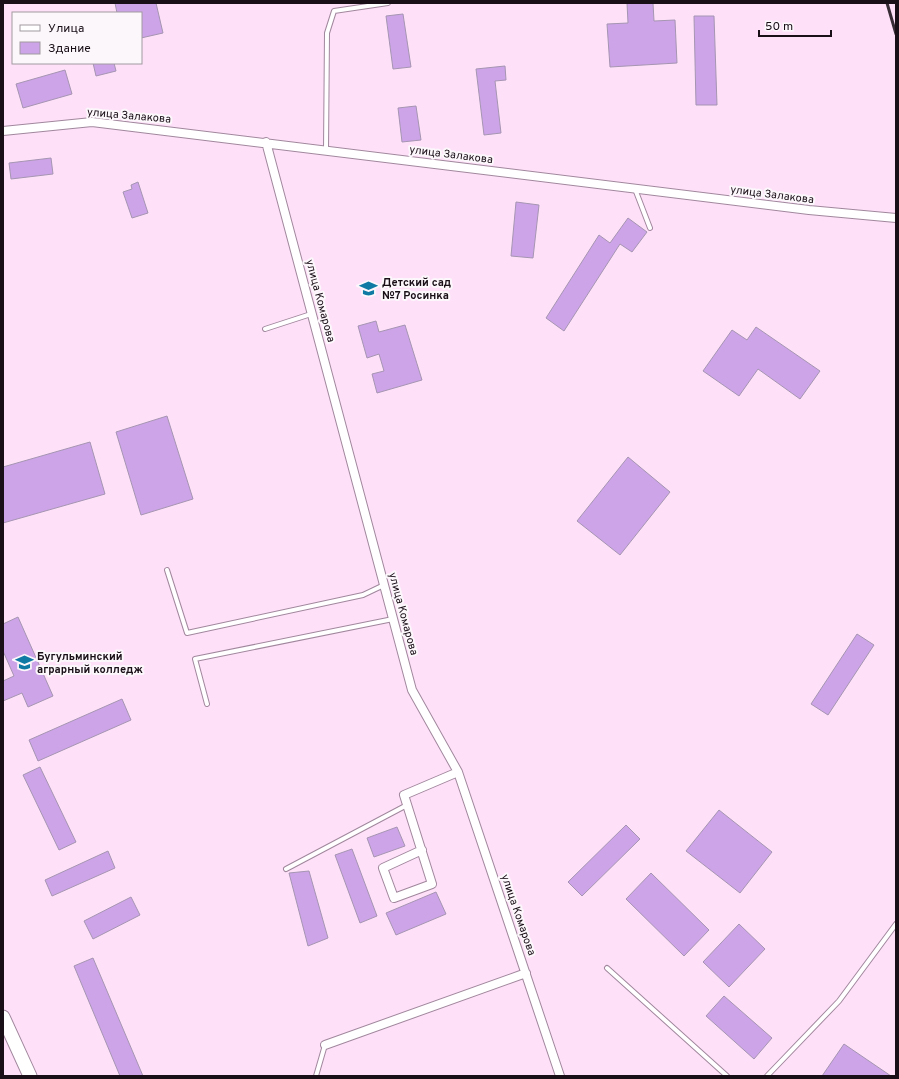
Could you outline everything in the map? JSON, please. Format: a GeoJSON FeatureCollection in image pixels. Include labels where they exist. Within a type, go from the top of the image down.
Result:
{"type":"FeatureCollection","features":[{"type":"Feature","properties":{"kind":"main road"},"geometry":{"type":"LineString","coordinates":[[3,1017],[30,1076]]}},
{"type":"Feature","properties":{"kind":"street","name":"улица Залакова"},"geometry":{"type":"LineString","coordinates":[[3,131],[92,122],[266,142],[809,210],[896,218]]}},
{"type":"Feature","properties":{"kind":"street","name":"улица Комарова"},"geometry":{"type":"LineString","coordinates":[[266,142],[412,690],[458,772],[560,1076]]}},
{"type":"Feature","properties":{"kind":"street"},"geometry":{"type":"LineString","coordinates":[[422,850],[383,868],[394,898],[432,884],[422,850],[408,805],[404,795],[458,772]]}},
{"type":"Feature","properties":{"kind":"street"},"geometry":{"type":"LineString","coordinates":[[325,1045],[526,973]]}},
{"type":"Feature","properties":{"kind":"lane"},"geometry":{"type":"LineString","coordinates":[[326,150],[328,34],[334,11],[388,3]]}},
{"type":"Feature","properties":{"kind":"lane"},"geometry":{"type":"LineString","coordinates":[[635,189],[650,228]]}},
{"type":"Feature","properties":{"kind":"lane"},"geometry":{"type":"LineString","coordinates":[[265,329],[312,314]]}},
{"type":"Feature","properties":{"kind":"lane"},"geometry":{"type":"LineString","coordinates":[[167,570],[187,633],[363,595],[384,585]]}},
{"type":"Feature","properties":{"kind":"lane"},"geometry":{"type":"LineString","coordinates":[[207,704],[195,659],[393,618]]}},
{"type":"Feature","properties":{"kind":"lane"},"geometry":{"type":"LineString","coordinates":[[286,869],[408,805]]}},
{"type":"Feature","properties":{"kind":"lane"},"geometry":{"type":"LineString","coordinates":[[766,1076],[840,1001],[896,924]]}},
{"type":"Feature","properties":{"kind":"lane"},"geometry":{"type":"LineString","coordinates":[[607,968],[727,1076]]}},
{"type":"Feature","properties":{"kind":"lane"},"geometry":{"type":"LineString","coordinates":[[316,1076],[325,1045]]}},
{"type":"Feature","properties":{"kind":"building"},"geometry":{"type":"Polygon","coordinates":[[[115,3],[156,3],[163,33],[142,38],[142,12],[117,12],[115,3]]]}},
{"type":"Feature","properties":{"kind":"building"},"geometry":{"type":"Polygon","coordinates":[[[627,3],[653,3],[654,21],[675,20],[677,63],[610,67],[607,24],[628,23],[627,3]]]}},
{"type":"Feature","properties":{"kind":"building"},"geometry":{"type":"Polygon","coordinates":[[[403,14],[411,67],[393,69],[386,16],[403,14]]]}},
{"type":"Feature","properties":{"kind":"building"},"geometry":{"type":"Polygon","coordinates":[[[694,16],[714,16],[717,105],[696,105],[694,16]]]}},
{"type":"Feature","properties":{"kind":"building"},"geometry":{"type":"Polygon","coordinates":[[[93,64],[114,64],[116,71],[96,76],[93,64]]]}},
{"type":"Feature","properties":{"kind":"building"},"geometry":{"type":"Polygon","coordinates":[[[505,66],[506,80],[495,81],[501,133],[484,135],[476,69],[505,66]]]}},
{"type":"Feature","properties":{"kind":"building"},"geometry":{"type":"Polygon","coordinates":[[[65,70],[72,94],[23,108],[16,84],[65,70]]]}},
{"type":"Feature","properties":{"kind":"building"},"geometry":{"type":"Polygon","coordinates":[[[416,106],[421,140],[402,142],[398,108],[416,106]]]}},
{"type":"Feature","properties":{"kind":"building"},"geometry":{"type":"Polygon","coordinates":[[[51,158],[53,174],[11,179],[9,163],[51,158]]]}},
{"type":"Feature","properties":{"kind":"building"},"geometry":{"type":"Polygon","coordinates":[[[138,182],[148,213],[132,218],[123,192],[132,189],[131,185],[138,182]]]}},
{"type":"Feature","properties":{"kind":"building"},"geometry":{"type":"Polygon","coordinates":[[[516,202],[539,205],[533,258],[511,256],[516,202]]]}},
{"type":"Feature","properties":{"kind":"building"},"geometry":{"type":"Polygon","coordinates":[[[628,218],[647,232],[632,252],[620,244],[564,331],[546,318],[599,235],[610,243],[628,218]]]}},
{"type":"Feature","properties":{"kind":"building"},"geometry":{"type":"Polygon","coordinates":[[[376,321],[379,332],[405,325],[422,380],[377,393],[372,374],[384,371],[379,354],[367,358],[358,326],[376,321]]]}},
{"type":"Feature","properties":{"kind":"building"},"geometry":{"type":"Polygon","coordinates":[[[756,327],[820,371],[800,399],[758,369],[739,396],[703,371],[732,330],[747,340],[756,327]]]}},
{"type":"Feature","properties":{"kind":"building"},"geometry":{"type":"Polygon","coordinates":[[[167,416],[193,499],[141,515],[116,432],[167,416]]]}},
{"type":"Feature","properties":{"kind":"building"},"geometry":{"type":"Polygon","coordinates":[[[90,442],[105,494],[3,523],[3,467],[90,442]]]}},
{"type":"Feature","properties":{"kind":"building"},"geometry":{"type":"Polygon","coordinates":[[[628,457],[670,492],[620,555],[577,521],[628,457]]]}},
{"type":"Feature","properties":{"kind":"building","name":"Бугульминский аграрный колледж"},"geometry":{"type":"Polygon","coordinates":[[[18,617],[53,696],[28,707],[22,693],[3,701],[3,681],[14,676],[3,651],[3,624],[18,617]]]}},
{"type":"Feature","properties":{"kind":"building"},"geometry":{"type":"Polygon","coordinates":[[[857,634],[874,645],[828,715],[811,704],[857,634]]]}},
{"type":"Feature","properties":{"kind":"building"},"geometry":{"type":"Polygon","coordinates":[[[122,699],[131,720],[38,761],[29,740],[122,699]]]}},
{"type":"Feature","properties":{"kind":"building"},"geometry":{"type":"Polygon","coordinates":[[[40,767],[76,842],[59,850],[23,775],[40,767]]]}},
{"type":"Feature","properties":{"kind":"building"},"geometry":{"type":"Polygon","coordinates":[[[719,810],[772,852],[740,893],[686,851],[719,810]]]}},
{"type":"Feature","properties":{"kind":"building"},"geometry":{"type":"Polygon","coordinates":[[[626,825],[640,839],[582,896],[568,882],[626,825]]]}},
{"type":"Feature","properties":{"kind":"building"},"geometry":{"type":"Polygon","coordinates":[[[397,827],[405,846],[374,857],[367,838],[397,827]]]}},
{"type":"Feature","properties":{"kind":"building"},"geometry":{"type":"Polygon","coordinates":[[[352,849],[377,916],[360,923],[335,855],[352,849]]]}},
{"type":"Feature","properties":{"kind":"building"},"geometry":{"type":"Polygon","coordinates":[[[108,851],[115,868],[52,896],[45,880],[108,851]]]}},
{"type":"Feature","properties":{"kind":"building"},"geometry":{"type":"Polygon","coordinates":[[[309,871],[328,938],[308,946],[289,873],[309,871]]]}},
{"type":"Feature","properties":{"kind":"building"},"geometry":{"type":"Polygon","coordinates":[[[651,873],[709,930],[684,956],[626,899],[651,873]]]}},
{"type":"Feature","properties":{"kind":"building"},"geometry":{"type":"Polygon","coordinates":[[[436,892],[446,914],[396,935],[386,913],[436,892]]]}},
{"type":"Feature","properties":{"kind":"building"},"geometry":{"type":"Polygon","coordinates":[[[131,897],[140,915],[93,939],[84,921],[131,897]]]}},
{"type":"Feature","properties":{"kind":"building"},"geometry":{"type":"Polygon","coordinates":[[[739,924],[765,949],[729,987],[703,962],[739,924]]]}},
{"type":"Feature","properties":{"kind":"building"},"geometry":{"type":"Polygon","coordinates":[[[93,958],[143,1076],[120,1076],[74,966],[93,958]]]}},
{"type":"Feature","properties":{"kind":"building"},"geometry":{"type":"Polygon","coordinates":[[[724,996],[772,1038],[754,1059],[706,1016],[724,996]]]}},
{"type":"Feature","properties":{"kind":"building"},"geometry":{"type":"Polygon","coordinates":[[[844,1044],[891,1076],[822,1076],[844,1044]]]}},
{"type":"Feature","properties":{"kind":"railway"},"geometry":{"type":"LineString","coordinates":[[887,3],[896,34]]}},
{"type":"Feature","properties":{"kind":"place","name":"Детский сад №7 Росинка"},"geometry":{"type":"Point","coordinates":[369,289]}},
{"type":"Feature","properties":{"kind":"place","name":"Бугульминский аграрный колледж"},"geometry":{"type":"Point","coordinates":[24,663]}}]}
